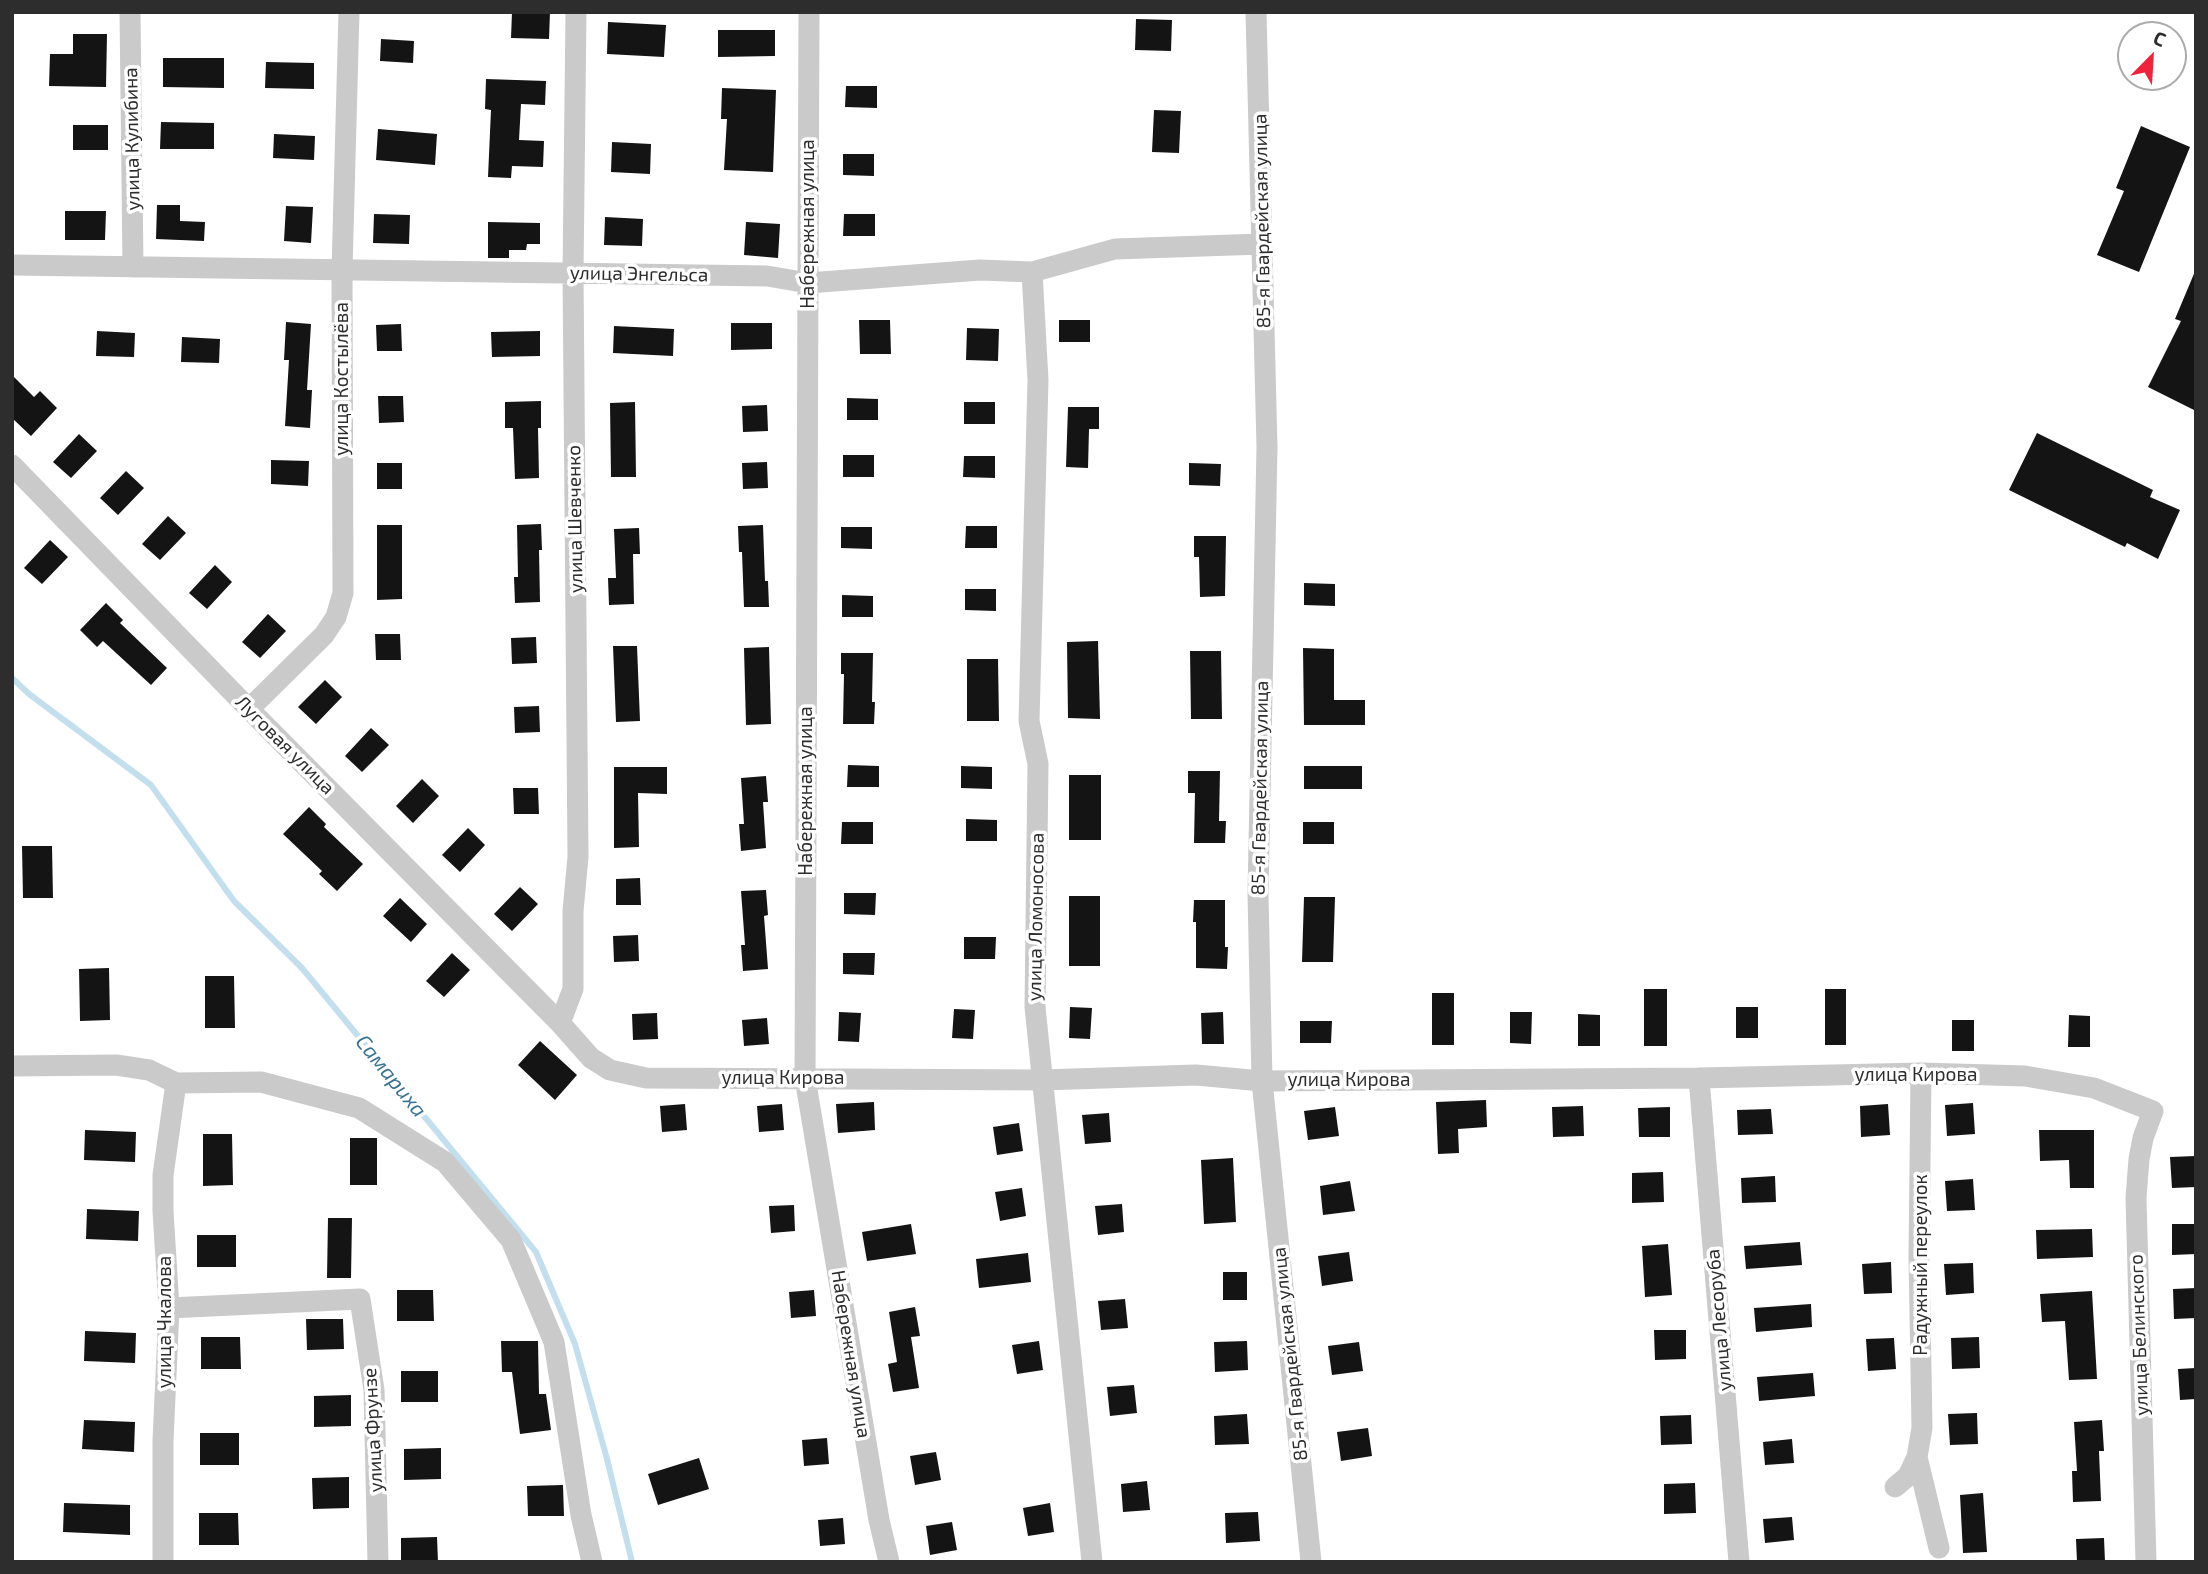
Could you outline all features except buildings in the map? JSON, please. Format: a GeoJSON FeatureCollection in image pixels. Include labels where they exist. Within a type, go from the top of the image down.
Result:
{"type":"FeatureCollection","features":[{"type":"Feature","properties":{"kind":"street","name":"улица Кулибина"},"geometry":{"type":"LineString","coordinates":[[130,12],[133,267]]}},
{"type":"Feature","properties":{"kind":"street","name":"улица Костылёва"},"geometry":{"type":"LineString","coordinates":[[249,709],[324,635],[336,617],[342,593],[342,270],[349,12]]}},
{"type":"Feature","properties":{"kind":"street","name":"улица Шевченко"},"geometry":{"type":"LineString","coordinates":[[560,1023],[573,989],[573,911],[578,857],[573,273],[576,12]]}},
{"type":"Feature","properties":{"kind":"street","name":"Набережная улица"},"geometry":{"type":"LineString","coordinates":[[809,12],[805,1078],[879,1520],[889,1562]]}},
{"type":"Feature","properties":{"kind":"street","name":"85-я Гвардейская улица"},"geometry":{"type":"LineString","coordinates":[[1256,12],[1267,447],[1258,893],[1262,1081],[1311,1562]]}},
{"type":"Feature","properties":{"kind":"street","name":"улица Энгельса"},"geometry":{"type":"LineString","coordinates":[[12,265],[767,276],[808,283],[980,270],[1032,272],[1115,249],[1262,244]]}},
{"type":"Feature","properties":{"kind":"street","name":"улица Ломоносова"},"geometry":{"type":"LineString","coordinates":[[1032,272],[1038,380],[1029,720],[1038,764],[1035,1007],[1092,1562]]}},
{"type":"Feature","properties":{"kind":"street","name":"Луговая улица"},"geometry":{"type":"LineString","coordinates":[[12,465],[560,1023]]}},
{"type":"Feature","properties":{"kind":"street","name":"улица Кирова"},"geometry":{"type":"LineString","coordinates":[[560,1023],[591,1058],[610,1070],[646,1078],[1042,1080],[1196,1074],[1262,1081],[1921,1073],[2025,1076],[2094,1088],[2153,1111]]}},
{"type":"Feature","properties":{"kind":"street"},"geometry":{"type":"LineString","coordinates":[[12,1066],[116,1065],[149,1070],[176,1083],[261,1082],[359,1108],[445,1162],[511,1240],[554,1342],[581,1515],[592,1562]]}},
{"type":"Feature","properties":{"kind":"street","name":"Радужный переулок"},"geometry":{"type":"LineString","coordinates":[[1895,1487],[1908,1476],[1917,1457],[1922,1428],[1919,1256],[1921,1073]]}},
{"type":"Feature","properties":{"kind":"street","name":"улица Лесоруба"},"geometry":{"type":"LineString","coordinates":[[1699,1077],[1739,1562]]}},
{"type":"Feature","properties":{"kind":"street","name":"улица Чкалова"},"geometry":{"type":"LineString","coordinates":[[163,1562],[163,1441],[169,1308],[163,1175],[176,1083]]}},
{"type":"Feature","properties":{"kind":"street","name":"улица Белинского"},"geometry":{"type":"LineString","coordinates":[[2146,1562],[2136,1198],[2143,1138],[2153,1111]]}},
{"type":"Feature","properties":{"kind":"street","name":"улица Фрунзе"},"geometry":{"type":"LineString","coordinates":[[169,1308],[360,1299],[374,1390],[378,1562]]}},
{"type":"Feature","properties":{"kind":"street","name":"Радужный переулок"},"geometry":{"type":"LineString","coordinates":[[1917,1457],[1939,1548]]}},
{"type":"Feature","properties":{"kind":"waterway","name":"Самариха"},"geometry":{"type":"LineString","coordinates":[[12,678],[29,694],[151,785],[234,901],[302,968],[536,1252],[575,1344],[632,1562]]}}]}
